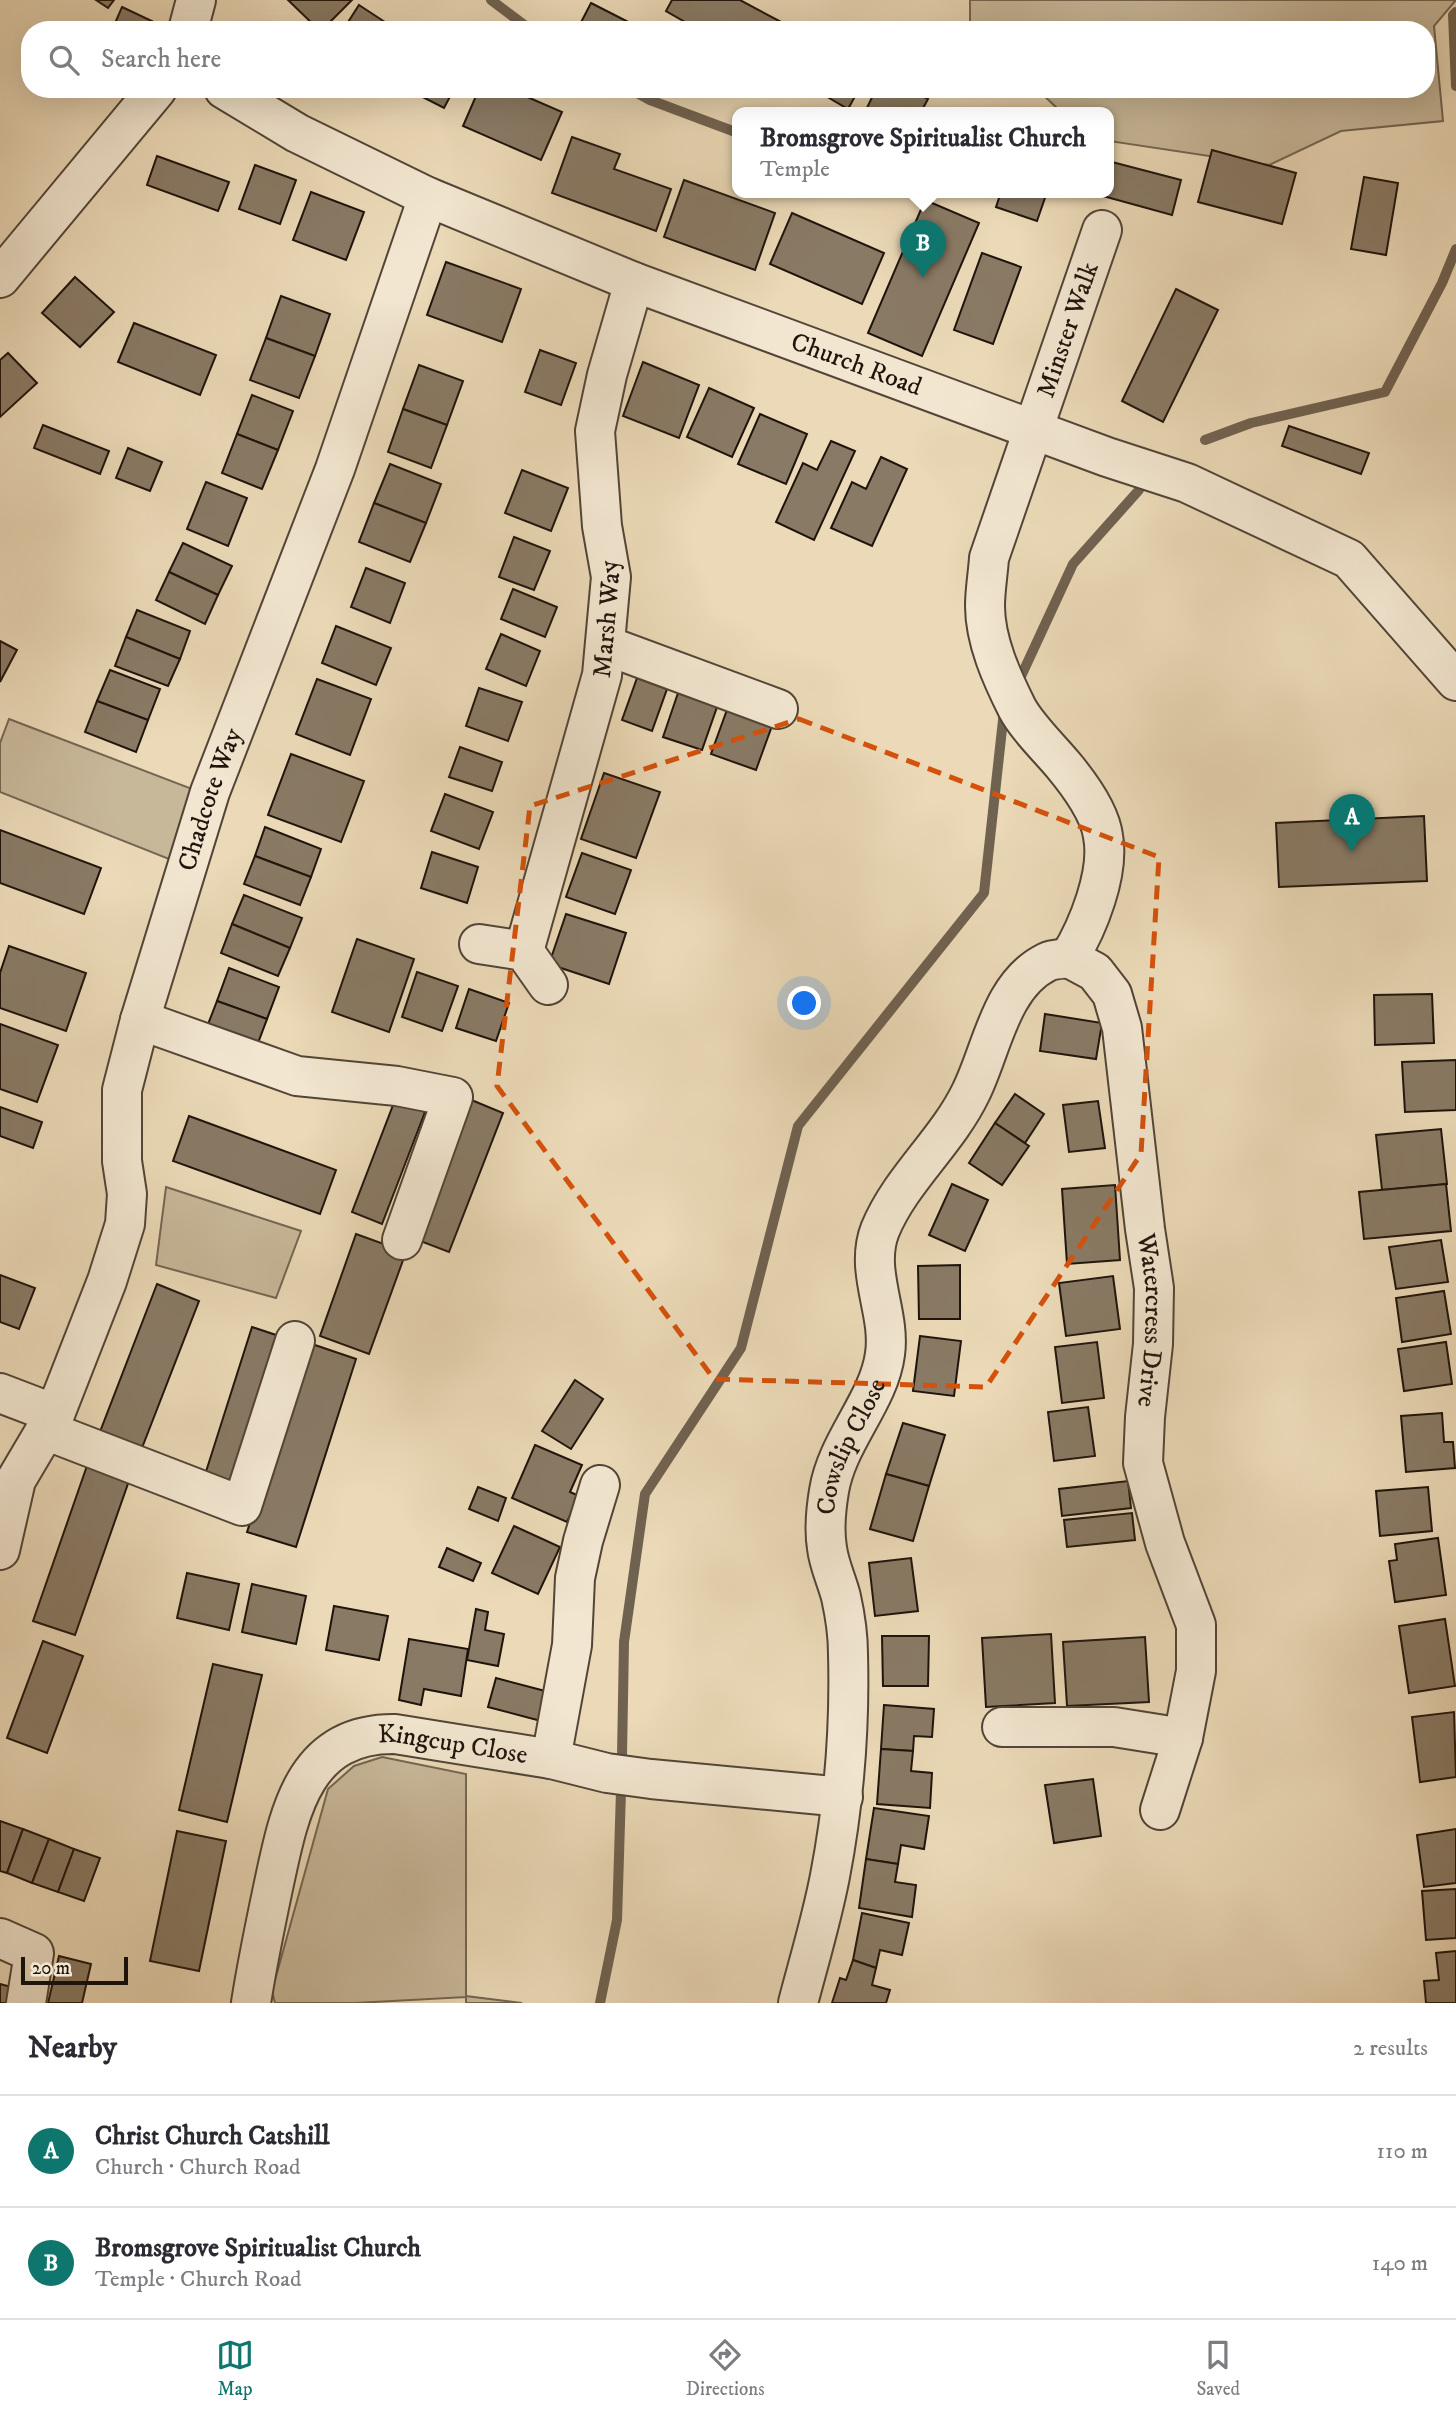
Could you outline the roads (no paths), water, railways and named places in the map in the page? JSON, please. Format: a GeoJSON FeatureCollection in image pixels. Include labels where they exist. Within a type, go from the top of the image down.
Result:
{"type":"FeatureCollection","features":[{"type":"Feature","properties":{"kind":"street"},"geometry":{"type":"LineString","coordinates":[[191,21],[197,0]]}},
{"type":"Feature","properties":{"kind":"street"},"geometry":{"type":"LineString","coordinates":[[0,278],[150,98]]}},
{"type":"Feature","properties":{"kind":"street","name":"Church Road"},"geometry":{"type":"LineString","coordinates":[[239,98],[297,134],[428,197],[634,282],[1107,457],[1187,483],[1349,559],[1456,681]]}},
{"type":"Feature","properties":{"kind":"street","name":"Chadcote Way"},"geometry":{"type":"LineString","coordinates":[[0,1550],[16,1480],[50,1422],[107,1281],[125,1224],[127,1194],[122,1161],[122,1090],[140,1020],[210,792],[335,468],[428,197]]}},
{"type":"Feature","properties":{"kind":"street","name":"Minster Walk"},"geometry":{"type":"LineString","coordinates":[[1069,958],[1084,934],[1094,906],[1102,872],[1103,836],[1085,796],[1018,710],[991,646],[985,608],[989,558],[1102,230]]}},
{"type":"Feature","properties":{"kind":"street","name":"Marsh Way"},"geometry":{"type":"LineString","coordinates":[[524,951],[602,675],[611,577],[602,526],[595,431],[607,375],[634,282]]}},
{"type":"Feature","properties":{"kind":"street"},"geometry":{"type":"LineString","coordinates":[[605,645],[778,709]]}},
{"type":"Feature","properties":{"kind":"street"},"geometry":{"type":"LineString","coordinates":[[479,944],[524,951],[548,985]]}},
{"type":"Feature","properties":{"kind":"street","name":"Watercress Drive"},"geometry":{"type":"LineString","coordinates":[[1069,958],[1095,972],[1112,994],[1122,1028],[1154,1288],[1153,1344],[1143,1463],[1165,1543],[1196,1625],[1196,1671],[1183,1738],[1160,1810]]}},
{"type":"Feature","properties":{"kind":"street","name":"Cowslip Close"},"geometry":{"type":"LineString","coordinates":[[798,2003],[830,1878],[844,1797],[848,1651],[842,1600],[827,1549],[826,1521],[829,1490],[836,1462],[868,1400],[885,1355],[874,1257],[879,1233],[895,1201],[971,1093],[1010,998],[1028,976],[1048,961],[1069,958]]}},
{"type":"Feature","properties":{"kind":"street"},"geometry":{"type":"LineString","coordinates":[[140,1020],[297,1076],[397,1086],[453,1097],[402,1240]]}},
{"type":"Feature","properties":{"kind":"street"},"geometry":{"type":"LineString","coordinates":[[0,1393],[50,1422],[242,1506],[295,1342]]}},
{"type":"Feature","properties":{"kind":"street"},"geometry":{"type":"LineString","coordinates":[[551,1759],[572,1645],[575,1578],[600,1485]]}},
{"type":"Feature","properties":{"kind":"street"},"geometry":{"type":"LineString","coordinates":[[1002,1727],[1114,1727],[1183,1738]]}},
{"type":"Feature","properties":{"kind":"street","name":"Kingcup Close"},"geometry":{"type":"LineString","coordinates":[[251,2003],[288,1824],[313,1769],[341,1745],[357,1737],[395,1734],[551,1759],[607,1773],[844,1797]]}},
{"type":"Feature","properties":{"kind":"street"},"geometry":{"type":"LineString","coordinates":[[0,1938],[34,1953],[26,2003]]}},
{"type":"Feature","properties":{"kind":"waterway"},"geometry":{"type":"LineString","coordinates":[[491,0],[519,21]]}},
{"type":"Feature","properties":{"kind":"waterway"},"geometry":{"type":"LineString","coordinates":[[1456,12],[1453,15],[1456,86]]}},
{"type":"Feature","properties":{"kind":"waterway"},"geometry":{"type":"LineString","coordinates":[[646,98],[732,131]]}},
{"type":"Feature","properties":{"kind":"waterway"},"geometry":{"type":"LineString","coordinates":[[1205,440],[1251,423],[1385,392],[1442,283],[1456,249]]}},
{"type":"Feature","properties":{"kind":"waterway"},"geometry":{"type":"LineString","coordinates":[[1017,685],[1073,564],[1139,490]]}},
{"type":"Feature","properties":{"kind":"waterway"},"geometry":{"type":"LineString","coordinates":[[622,1756],[624,1642],[645,1494],[741,1348],[798,1126],[984,893],[1004,711]]}},
{"type":"Feature","properties":{"kind":"waterway"},"geometry":{"type":"LineString","coordinates":[[600,2003],[617,1920],[621,1791]]}},
{"type":"Feature","properties":{"kind":"place","name":"Bromsgrove Spiritualist Church"},"geometry":{"type":"Point","coordinates":[923,278]}},
{"type":"Feature","properties":{"kind":"place","name":"Christ Church Catshill"},"geometry":{"type":"Point","coordinates":[1352,852]}}]}
